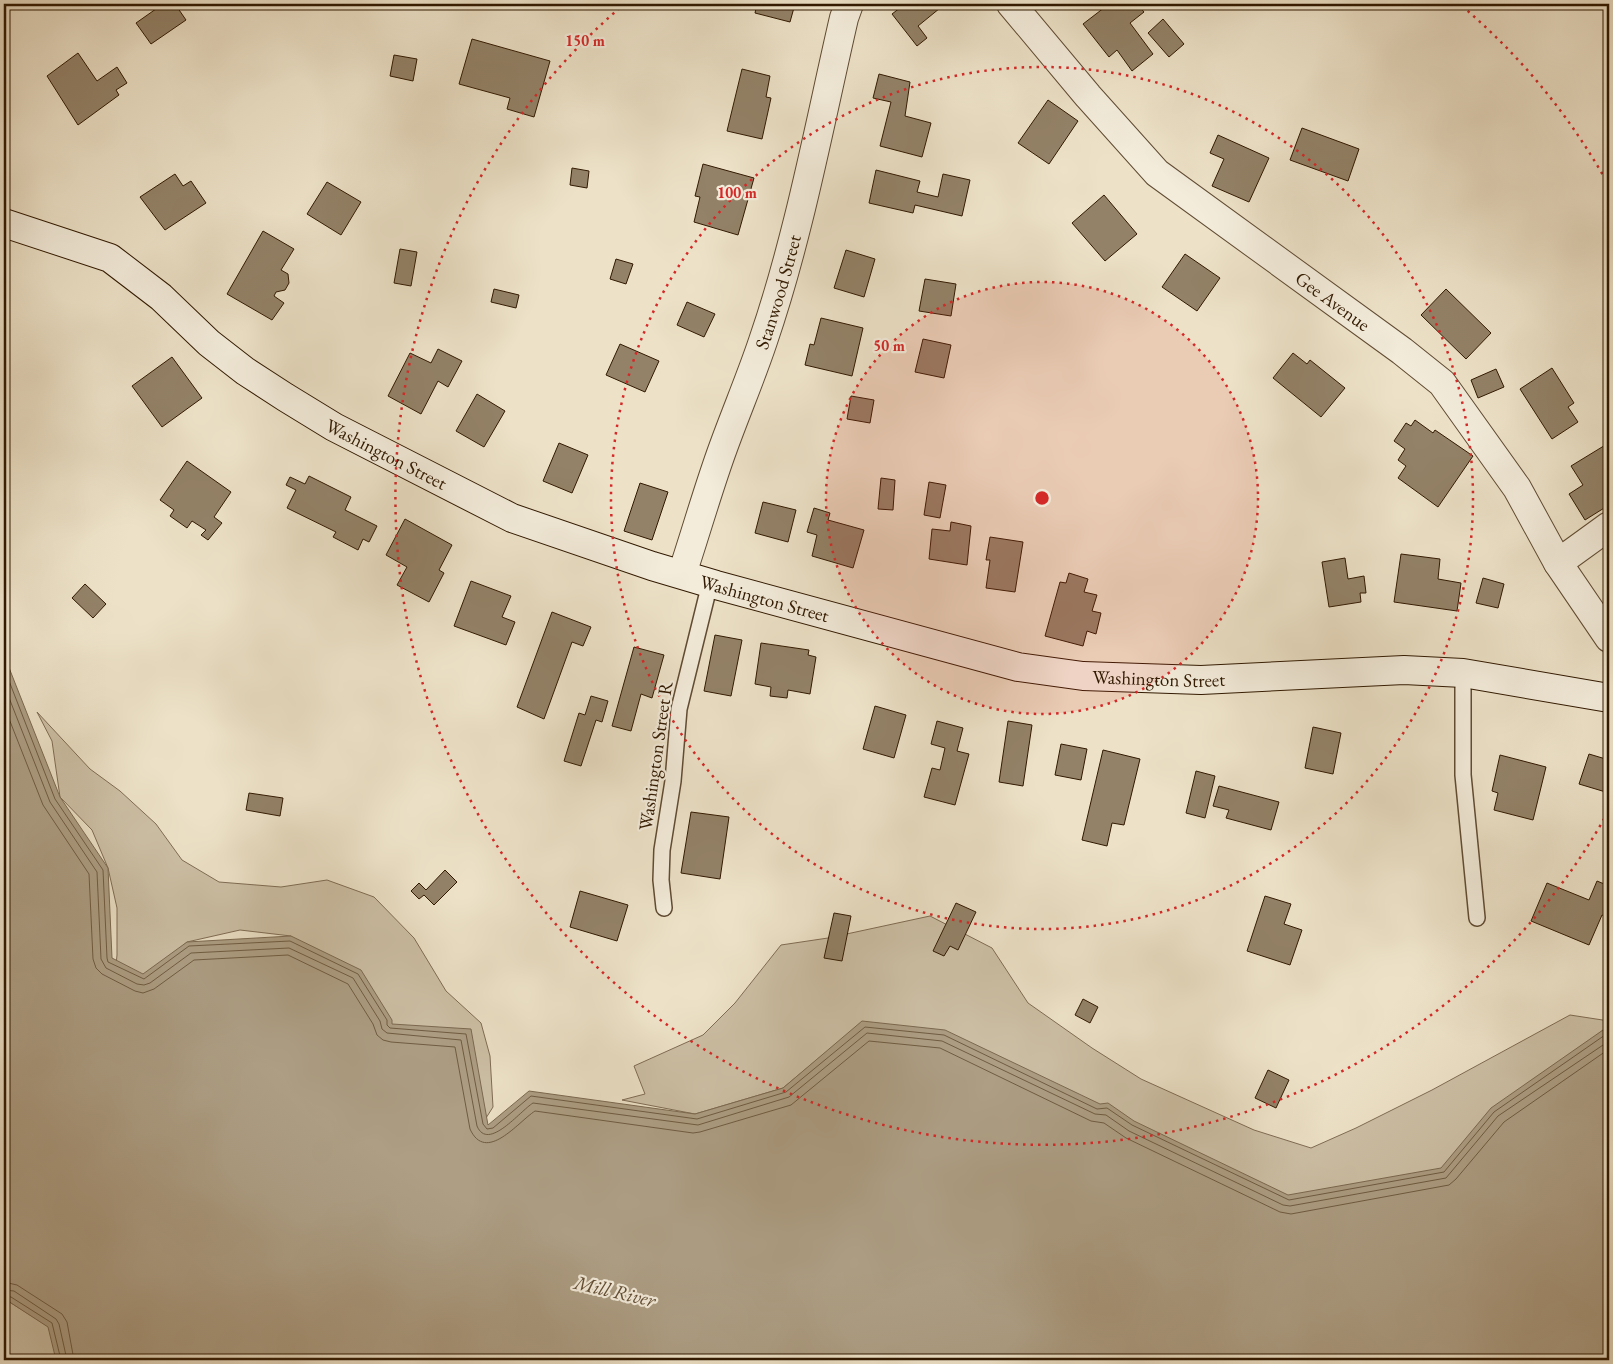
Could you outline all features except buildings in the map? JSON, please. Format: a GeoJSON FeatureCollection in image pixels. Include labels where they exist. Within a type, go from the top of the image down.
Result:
{"type":"FeatureCollection","features":[{"type":"Feature","properties":{"kind":"main road","name":"Stanwood Street"},"geometry":{"type":"LineString","coordinates":[[682,574],[723,448],[764,341],[804,202],[842,28],[849,4]]}},
{"type":"Feature","properties":{"kind":"main road","name":"Gee Avenue"},"geometry":{"type":"LineString","coordinates":[[1011,4],[1088,96],[1157,173],[1402,351],[1442,383],[1517,488],[1558,563],[1609,638]]}},
{"type":"Feature","properties":{"kind":"main road","name":"Washington Street"},"geometry":{"type":"LineString","coordinates":[[4,224],[110,258],[161,297],[209,343],[244,371],[334,427],[512,518],[652,566],[1018,667],[1083,676],[1201,680],[1404,670],[1463,672],[1609,698]]}},
{"type":"Feature","properties":{"kind":"main road"},"geometry":{"type":"LineString","coordinates":[[1558,563],[1609,526]]}},
{"type":"Feature","properties":{"kind":"lane","name":"Washington Street R"},"geometry":{"type":"LineString","coordinates":[[664,908],[661,880],[662,850],[673,782],[679,709],[710,583]]}},
{"type":"Feature","properties":{"kind":"lane"},"geometry":{"type":"LineString","coordinates":[[1463,672],[1463,775],[1477,918]]}},
{"type":"Feature","properties":{"kind":"shaded area"},"geometry":{"type":"Polygon","coordinates":[[[37,712],[90,769],[120,791],[156,824],[182,860],[219,882],[281,887],[327,880],[374,897],[414,938],[446,991],[481,1023],[490,1056],[493,1107],[474,1137],[291,936],[240,930],[187,942],[142,982],[113,997],[117,955],[117,908],[108,868],[92,830],[60,797],[52,741],[37,712]]]}},
{"type":"Feature","properties":{"kind":"shaded area"},"geometry":{"type":"Polygon","coordinates":[[[930,916],[992,948],[1028,1003],[1092,1048],[1141,1079],[1254,1130],[1311,1148],[1432,1090],[1570,1015],[1609,1021],[1609,1029],[1603,1030],[1430,1182],[1344,1222],[862,1022],[783,1088],[695,1114],[622,1100],[645,1094],[634,1066],[703,1035],[735,1003],[781,945],[828,938],[930,916]]]}},
{"type":"Feature","properties":{"kind":"shaded area"},"geometry":{"type":"Polygon","coordinates":[[[4,1301],[8,1301],[60,1334],[71,1360],[4,1360],[4,1301]]]}},
{"type":"Feature","properties":{"kind":"water","name":"Mill River"},"geometry":{"type":"Polygon","coordinates":[[[4,655],[60,797],[108,868],[112,958],[143,974],[187,942],[291,936],[361,970],[392,1020],[392,1024],[471,1029],[488,1125],[529,1091],[695,1114],[783,1088],[862,1021],[945,1030],[1100,1104],[1108,1103],[1134,1121],[1288,1195],[1441,1168],[1491,1108],[1603,1030],[1609,1029],[1609,1360],[56,1360],[48,1327],[8,1301],[4,1301],[4,655]]]}}]}
